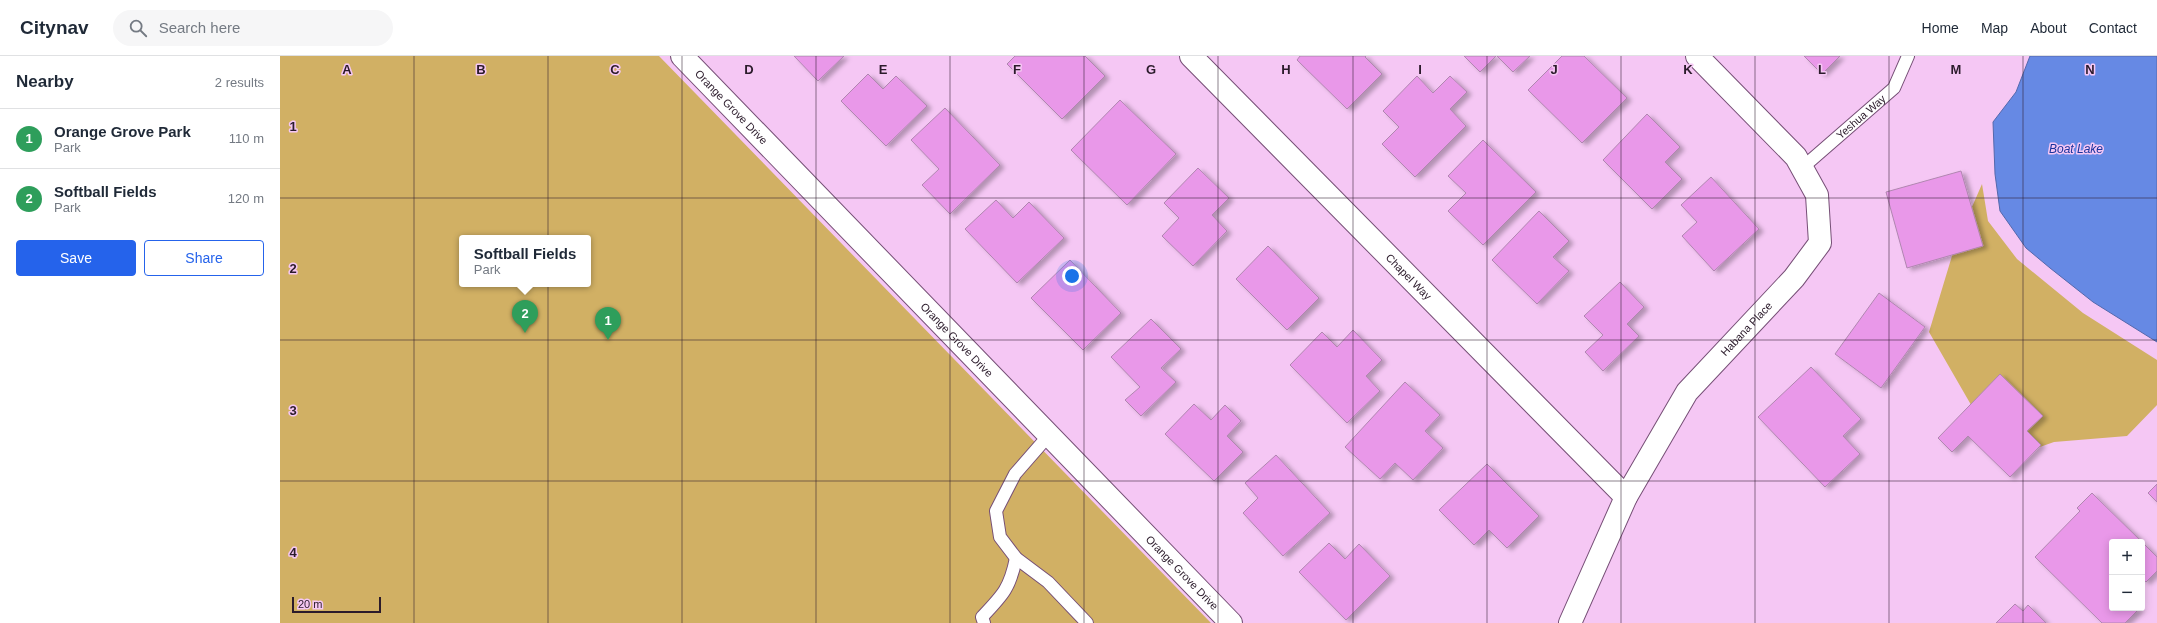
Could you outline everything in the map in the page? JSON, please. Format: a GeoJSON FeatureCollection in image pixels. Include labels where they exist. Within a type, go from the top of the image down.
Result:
{"type":"FeatureCollection","features":[{"type":"Feature","properties":{"kind":"street","name":"Orange Grove Drive"},"geometry":{"type":"LineString","coordinates":[[682,56],[1231,623]]}},
{"type":"Feature","properties":{"kind":"street","name":"Chapel Way"},"geometry":{"type":"LineString","coordinates":[[1191,56],[1626,497]]}},
{"type":"Feature","properties":{"kind":"street","name":"Habana Place"},"geometry":{"type":"LineString","coordinates":[[1570,623],[1626,497],[1688,392],[1794,278],[1820,243],[1817,195],[1796,157],[1697,56]]}},
{"type":"Feature","properties":{"kind":"lane","name":"Yeshua Way"},"geometry":{"type":"LineString","coordinates":[[1802,168],[1894,88],[1908,56]]}},
{"type":"Feature","properties":{"kind":"lane"},"geometry":{"type":"LineString","coordinates":[[1049,435],[1015,474],[996,511],[1000,537],[1016,558],[1048,582],[1087,623]]}},
{"type":"Feature","properties":{"kind":"lane"},"geometry":{"type":"LineString","coordinates":[[984,623],[982,617],[1002,596],[1012,580],[1016,558]]}},
{"type":"Feature","properties":{"kind":"shaded area"},"geometry":{"type":"Polygon","coordinates":[[[280,56],[659,56],[1211,623],[280,623],[280,56]]]}},
{"type":"Feature","properties":{"kind":"shaded area"},"geometry":{"type":"Polygon","coordinates":[[[1982,184],[1988,221],[2017,259],[2083,313],[2157,360],[2157,405],[2127,436],[2054,442],[2037,448],[1974,410],[1929,332],[1955,246],[1982,184]]]}},
{"type":"Feature","properties":{"kind":"water","name":"Boat Lake"},"geometry":{"type":"Polygon","coordinates":[[[2030,56],[2157,56],[2157,342],[2093,302],[2026,248],[2000,211],[1995,174],[1993,122],[2016,92],[2030,56]]]}},
{"type":"Feature","properties":{"kind":"building"},"geometry":{"type":"Polygon","coordinates":[[[794,56],[844,56],[818,81],[794,56]]]}},
{"type":"Feature","properties":{"kind":"building"},"geometry":{"type":"Polygon","coordinates":[[[1015,56],[1085,56],[1105,76],[1062,119],[1007,64],[1015,56]]]}},
{"type":"Feature","properties":{"kind":"building"},"geometry":{"type":"Polygon","coordinates":[[[1300,56],[1366,56],[1365,57],[1382,74],[1347,109],[1297,60],[1300,56]]]}},
{"type":"Feature","properties":{"kind":"building"},"geometry":{"type":"Polygon","coordinates":[[[1464,56],[1496,56],[1480,72],[1464,56]]]}},
{"type":"Feature","properties":{"kind":"building"},"geometry":{"type":"Polygon","coordinates":[[[1497,56],[1530,56],[1513,72],[1497,56]]]}},
{"type":"Feature","properties":{"kind":"building"},"geometry":{"type":"Polygon","coordinates":[[[1562,56],[1584,56],[1627,98],[1582,143],[1528,90],[1562,56]]]}},
{"type":"Feature","properties":{"kind":"building"},"geometry":{"type":"Polygon","coordinates":[[[1804,56],[1840,56],[1822,74],[1804,56]]]}},
{"type":"Feature","properties":{"kind":"building"},"geometry":{"type":"Polygon","coordinates":[[[868,74],[883,89],[896,76],[927,106],[886,146],[841,101],[868,74]]]}},
{"type":"Feature","properties":{"kind":"building"},"geometry":{"type":"Polygon","coordinates":[[[1417,76],[1433,93],[1450,76],[1467,92],[1450,109],[1466,126],[1415,177],[1382,144],[1399,127],[1383,111],[1417,76]]]}},
{"type":"Feature","properties":{"kind":"building"},"geometry":{"type":"Polygon","coordinates":[[[1120,100],[1176,154],[1127,205],[1071,150],[1120,100]]]}},
{"type":"Feature","properties":{"kind":"building"},"geometry":{"type":"Polygon","coordinates":[[[945,108],[1000,165],[950,214],[922,185],[939,169],[911,140],[945,108]]]}},
{"type":"Feature","properties":{"kind":"building"},"geometry":{"type":"Polygon","coordinates":[[[1647,114],[1680,147],[1665,162],[1682,179],[1652,209],[1603,160],[1647,114]]]}},
{"type":"Feature","properties":{"kind":"building"},"geometry":{"type":"Polygon","coordinates":[[[1483,140],[1536,192],[1483,245],[1448,211],[1466,193],[1448,176],[1483,140]]]}},
{"type":"Feature","properties":{"kind":"building"},"geometry":{"type":"Polygon","coordinates":[[[1198,168],[1229,198],[1212,215],[1227,231],[1193,266],[1162,236],[1179,218],[1164,203],[1198,168]]]}},
{"type":"Feature","properties":{"kind":"building"},"geometry":{"type":"Polygon","coordinates":[[[1961,171],[1983,246],[1907,268],[1886,192],[1961,171]]]}},
{"type":"Feature","properties":{"kind":"building"},"geometry":{"type":"Polygon","coordinates":[[[1711,177],[1759,229],[1714,271],[1682,236],[1697,222],[1681,205],[1711,177]]]}},
{"type":"Feature","properties":{"kind":"building"},"geometry":{"type":"Polygon","coordinates":[[[996,200],[1013,218],[1029,202],[1064,238],[1017,283],[965,229],[996,200]]]}},
{"type":"Feature","properties":{"kind":"building"},"geometry":{"type":"Polygon","coordinates":[[[1539,211],[1569,241],[1553,257],[1569,271],[1537,304],[1492,260],[1539,211]]]}},
{"type":"Feature","properties":{"kind":"building"},"geometry":{"type":"Polygon","coordinates":[[[1268,246],[1319,298],[1287,330],[1236,279],[1268,246]]]}},
{"type":"Feature","properties":{"kind":"building"},"geometry":{"type":"Polygon","coordinates":[[[1070,260],[1121,313],[1083,350],[1031,298],[1070,260]]]}},
{"type":"Feature","properties":{"kind":"building"},"geometry":{"type":"Polygon","coordinates":[[[1620,282],[1644,307],[1627,324],[1639,336],[1603,371],[1585,352],[1603,335],[1584,316],[1620,282]]]}},
{"type":"Feature","properties":{"kind":"building"},"geometry":{"type":"Polygon","coordinates":[[[1879,293],[1925,327],[1881,388],[1835,354],[1879,293]]]}},
{"type":"Feature","properties":{"kind":"building"},"geometry":{"type":"Polygon","coordinates":[[[1151,319],[1181,349],[1161,368],[1176,382],[1141,416],[1125,400],[1140,387],[1111,357],[1151,319]]]}},
{"type":"Feature","properties":{"kind":"building"},"geometry":{"type":"Polygon","coordinates":[[[1353,330],[1382,360],[1366,376],[1380,391],[1347,423],[1290,365],[1322,332],[1337,347],[1353,330]]]}},
{"type":"Feature","properties":{"kind":"building"},"geometry":{"type":"Polygon","coordinates":[[[1811,367],[1861,419],[1843,436],[1860,454],[1825,487],[1758,417],[1811,367]]]}},
{"type":"Feature","properties":{"kind":"building"},"geometry":{"type":"Polygon","coordinates":[[[2000,374],[2043,416],[2027,431],[2041,445],[2010,477],[1968,436],[1952,452],[1938,438],[2000,374]]]}},
{"type":"Feature","properties":{"kind":"building"},"geometry":{"type":"Polygon","coordinates":[[[1405,382],[1440,415],[1425,431],[1443,448],[1413,480],[1395,463],[1380,479],[1345,447],[1405,382]]]}},
{"type":"Feature","properties":{"kind":"building"},"geometry":{"type":"Polygon","coordinates":[[[1194,404],[1211,420],[1225,405],[1241,421],[1227,436],[1243,452],[1214,481],[1165,434],[1194,404]]]}},
{"type":"Feature","properties":{"kind":"building"},"geometry":{"type":"Polygon","coordinates":[[[1276,455],[1330,513],[1283,556],[1243,513],[1258,498],[1245,483],[1276,455]]]}},
{"type":"Feature","properties":{"kind":"building"},"geometry":{"type":"Polygon","coordinates":[[[1487,464],[1539,516],[1507,548],[1489,530],[1474,545],[1439,510],[1487,464]]]}},
{"type":"Feature","properties":{"kind":"building"},"geometry":{"type":"Polygon","coordinates":[[[2157,484],[2157,502],[2148,493],[2157,484]]]}},
{"type":"Feature","properties":{"kind":"building"},"geometry":{"type":"Polygon","coordinates":[[[2092,493],[2139,539],[2109,539],[2109,611],[2137,611],[2125,623],[2102,623],[2035,557],[2080,511],[2077,508],[2092,493]]]}},
{"type":"Feature","properties":{"kind":"building"},"geometry":{"type":"Polygon","coordinates":[[[1329,543],[1345,559],[1359,544],[1390,576],[1346,620],[1299,572],[1329,543]]]}},
{"type":"Feature","properties":{"kind":"building"},"geometry":{"type":"Polygon","coordinates":[[[2145,545],[2157,557],[2157,571],[2146,582],[2145,545]]]}},
{"type":"Feature","properties":{"kind":"building"},"geometry":{"type":"Polygon","coordinates":[[[2015,604],[2023,611],[2028,605],[2046,623],[1996,623],[2015,604]]]}},
{"type":"Feature","properties":{"kind":"place","name":"Softball Fields"},"geometry":{"type":"Point","coordinates":[525,333]}},
{"type":"Feature","properties":{"kind":"place","name":"Orange Grove Park"},"geometry":{"type":"Point","coordinates":[608,340]}}]}
